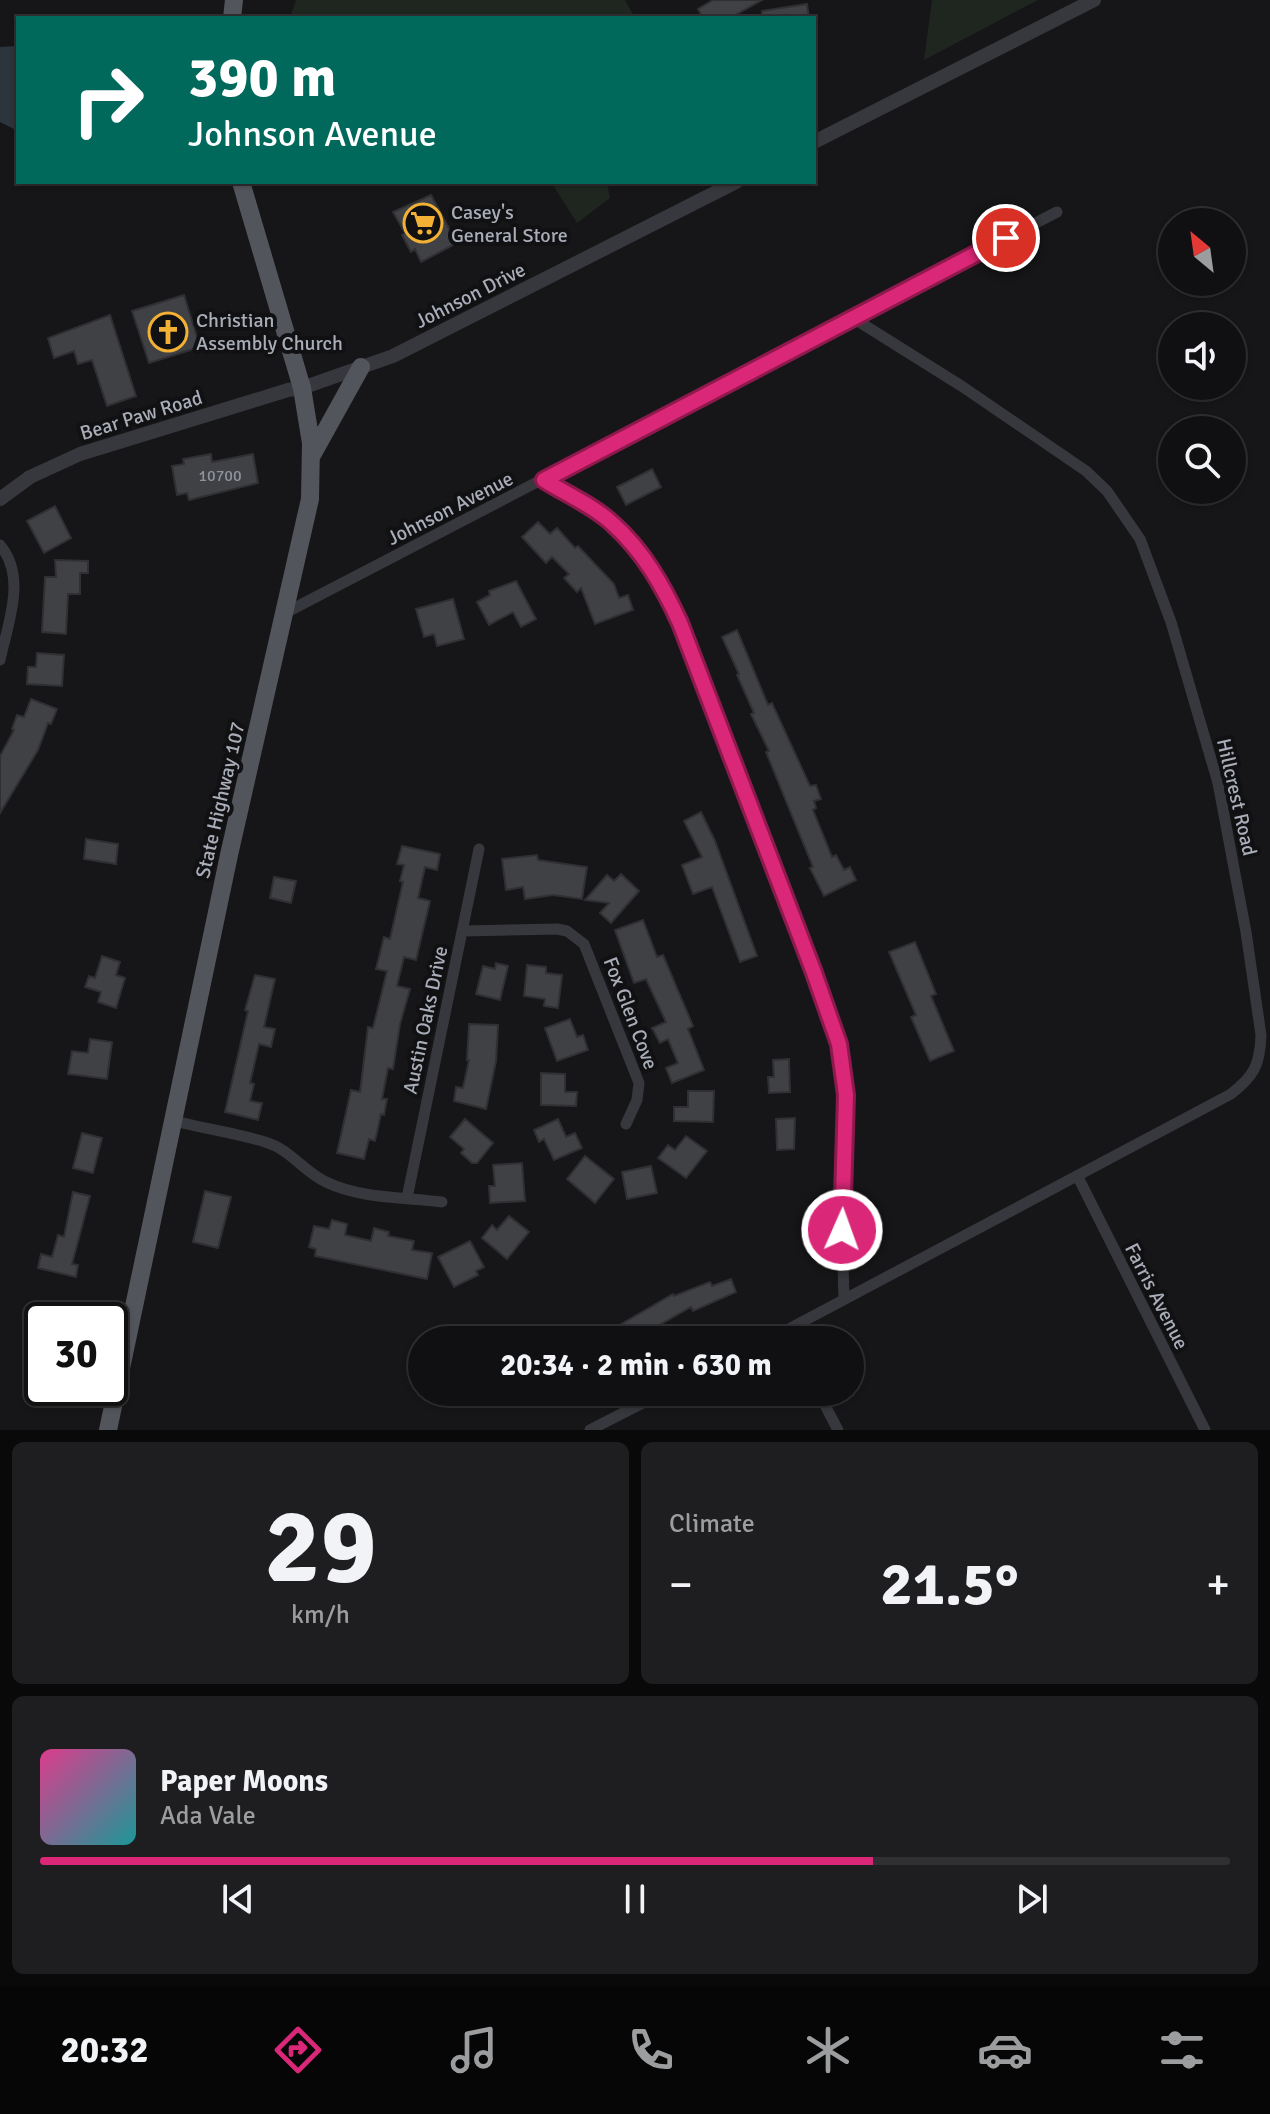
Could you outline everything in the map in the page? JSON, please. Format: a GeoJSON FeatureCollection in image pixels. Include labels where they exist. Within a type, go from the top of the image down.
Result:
{"type":"FeatureCollection","features":[{"type":"Feature","properties":{"kind":"main road","name":"State Highway 107"},"geometry":{"type":"LineString","coordinates":[[108,1430],[203,977],[310,499],[311,457],[302,388],[242,184]]}},
{"type":"Feature","properties":{"kind":"main road"},"geometry":{"type":"LineString","coordinates":[[311,457],[361,367]]}},
{"type":"Feature","properties":{"kind":"street"},"geometry":{"type":"LineString","coordinates":[[816,141],[1094,0]]}},
{"type":"Feature","properties":{"kind":"street","name":"Johnson Drive"},"geometry":{"type":"LineString","coordinates":[[302,388],[393,356],[732,184]]}},
{"type":"Feature","properties":{"kind":"street","name":"Johnson Avenue"},"geometry":{"type":"LineString","coordinates":[[285,613],[1057,212]]}},
{"type":"Feature","properties":{"kind":"street","name":"Hillcrest Road"},"geometry":{"type":"LineString","coordinates":[[802,1326],[844,1298],[1231,1094],[1256,1069],[1261,1035],[1246,932],[1218,783],[1171,622],[1145,549],[1107,491],[1070,459],[853,318]]}},
{"type":"Feature","properties":{"kind":"street","name":"Bear Paw Road"},"geometry":{"type":"LineString","coordinates":[[0,499],[30,477],[100,447],[302,388]]}},
{"type":"Feature","properties":{"kind":"street"},"geometry":{"type":"LineString","coordinates":[[544,480],[612,522],[660,580],[680,623],[833,1024],[844,1075],[844,1298]]}},
{"type":"Feature","properties":{"kind":"street"},"geometry":{"type":"LineString","coordinates":[[0,545],[9,556],[15,588],[0,660]]}},
{"type":"Feature","properties":{"kind":"street","name":"Austin Oaks Drive"},"geometry":{"type":"LineString","coordinates":[[407,1198],[479,849]]}},
{"type":"Feature","properties":{"kind":"street","name":"Fox Glen Cove"},"geometry":{"type":"LineString","coordinates":[[462,931],[557,929],[567,931],[584,944],[639,1083],[637,1100],[626,1124]]}},
{"type":"Feature","properties":{"kind":"street"},"geometry":{"type":"LineString","coordinates":[[175,1121],[266,1142],[283,1150],[325,1182],[349,1190],[373,1196],[442,1202]]}},
{"type":"Feature","properties":{"kind":"street","name":"Farris Avenue"},"geometry":{"type":"LineString","coordinates":[[1078,1177],[1205,1430]]}},
{"type":"Feature","properties":{"kind":"street"},"geometry":{"type":"LineString","coordinates":[[590,1430],[637,1406]]}},
{"type":"Feature","properties":{"kind":"street"},"geometry":{"type":"LineString","coordinates":[[825,1406],[838,1430]]}},
{"type":"Feature","properties":{"kind":"shaded area"},"geometry":{"type":"Polygon","coordinates":[[[296,0],[625,0],[634,16],[291,16],[296,0]]]}},
{"type":"Feature","properties":{"kind":"shaded area"},"geometry":{"type":"Polygon","coordinates":[[[932,0],[1038,0],[924,60],[932,0]]]}},
{"type":"Feature","properties":{"kind":"shaded area"},"geometry":{"type":"Polygon","coordinates":[[[16,46],[16,130],[0,122],[0,47],[16,46]]]}},
{"type":"Feature","properties":{"kind":"shaded area"},"geometry":{"type":"Polygon","coordinates":[[[552,184],[607,184],[610,198],[577,223],[552,184]]]}},
{"type":"Feature","properties":{"kind":"building"},"geometry":{"type":"Polygon","coordinates":[[[713,0],[762,0],[734,16],[702,16],[698,9],[713,0]]]}},
{"type":"Feature","properties":{"kind":"building"},"geometry":{"type":"Polygon","coordinates":[[[807,4],[809,16],[762,16],[762,11],[807,4]]]}},
{"type":"Feature","properties":{"kind":"building","name":"Casey's General Store"},"geometry":{"type":"Polygon","coordinates":[[[431,195],[457,243],[421,262],[415,249],[411,252],[393,212],[431,195]]]}},
{"type":"Feature","properties":{"kind":"building"},"geometry":{"type":"Polygon","coordinates":[[[184,295],[200,347],[149,363],[132,311],[184,295]]]}},
{"type":"Feature","properties":{"kind":"building"},"geometry":{"type":"Polygon","coordinates":[[[110,315],[136,396],[107,406],[92,360],[78,364],[74,351],[54,358],[48,338],[110,315]]]}},
{"type":"Feature","properties":{"kind":"building"},"geometry":{"type":"Polygon","coordinates":[[[211,454],[212,462],[253,454],[258,483],[189,500],[187,493],[177,495],[172,466],[184,464],[183,459],[211,454]]]}},
{"type":"Feature","properties":{"kind":"building"},"geometry":{"type":"Polygon","coordinates":[[[652,469],[661,487],[626,505],[617,487],[652,469]]]}},
{"type":"Feature","properties":{"kind":"building"},"geometry":{"type":"Polygon","coordinates":[[[55,506],[71,538],[44,553],[27,521],[55,506]]]}},
{"type":"Feature","properties":{"kind":"building"},"geometry":{"type":"Polygon","coordinates":[[[538,522],[550,534],[557,528],[575,548],[578,546],[614,584],[619,598],[628,595],[633,610],[595,624],[581,588],[577,592],[564,578],[569,574],[552,557],[546,563],[522,537],[538,522]]]}},
{"type":"Feature","properties":{"kind":"building"},"geometry":{"type":"Polygon","coordinates":[[[55,560],[88,561],[88,573],[80,573],[80,594],[68,594],[66,634],[42,632],[45,577],[56,577],[55,560]]]}},
{"type":"Feature","properties":{"kind":"building"},"geometry":{"type":"Polygon","coordinates":[[[516,581],[536,619],[521,627],[513,612],[489,625],[477,602],[490,595],[489,591],[516,581]]]}},
{"type":"Feature","properties":{"kind":"building"},"geometry":{"type":"Polygon","coordinates":[[[453,599],[464,639],[437,646],[434,634],[424,637],[416,609],[453,599]]]}},
{"type":"Feature","properties":{"kind":"building"},"geometry":{"type":"Polygon","coordinates":[[[737,630],[768,705],[772,703],[810,786],[816,785],[821,799],[814,801],[816,808],[813,810],[832,857],[836,855],[844,870],[850,867],[856,880],[824,896],[810,868],[813,867],[766,752],[769,751],[751,714],[754,713],[722,637],[737,630]]]}},
{"type":"Feature","properties":{"kind":"building"},"geometry":{"type":"Polygon","coordinates":[[[37,653],[64,655],[62,686],[27,684],[28,667],[36,667],[37,653]]]}},
{"type":"Feature","properties":{"kind":"building"},"geometry":{"type":"Polygon","coordinates":[[[31,699],[57,709],[38,750],[0,813],[0,756],[14,730],[17,715],[24,717],[31,699]]]}},
{"type":"Feature","properties":{"kind":"building"},"geometry":{"type":"Polygon","coordinates":[[[701,812],[715,841],[757,956],[740,962],[712,887],[693,894],[682,865],[702,857],[684,821],[701,812]]]}},
{"type":"Feature","properties":{"kind":"building"},"geometry":{"type":"Polygon","coordinates":[[[86,839],[118,844],[116,864],[84,859],[86,839]]]}},
{"type":"Feature","properties":{"kind":"building"},"geometry":{"type":"Polygon","coordinates":[[[402,846],[440,854],[437,870],[425,867],[418,898],[430,901],[416,960],[404,957],[397,986],[410,989],[400,1024],[393,1069],[388,1068],[382,1099],[387,1099],[384,1115],[381,1114],[375,1141],[369,1139],[364,1159],[337,1153],[351,1090],[360,1092],[368,1027],[373,1028],[387,971],[376,969],[384,937],[390,939],[403,882],[400,881],[404,865],[397,864],[402,846]]]}},
{"type":"Feature","properties":{"kind":"building"},"geometry":{"type":"Polygon","coordinates":[[[537,855],[538,860],[587,867],[582,899],[553,895],[525,899],[523,887],[506,890],[502,859],[537,855]]]}},
{"type":"Feature","properties":{"kind":"building"},"geometry":{"type":"Polygon","coordinates":[[[621,874],[639,891],[611,923],[600,913],[609,903],[585,900],[607,875],[614,881],[621,874]]]}},
{"type":"Feature","properties":{"kind":"building"},"geometry":{"type":"Polygon","coordinates":[[[274,877],[296,881],[291,903],[270,898],[274,877]]]}},
{"type":"Feature","properties":{"kind":"building"},"geometry":{"type":"Polygon","coordinates":[[[643,920],[657,957],[663,955],[693,1026],[688,1029],[704,1070],[672,1083],[666,1068],[678,1063],[668,1039],[660,1043],[652,1028],[666,1022],[646,979],[634,983],[615,930],[643,920]]]}},
{"type":"Feature","properties":{"kind":"building"},"geometry":{"type":"Polygon","coordinates":[[[915,942],[936,994],[931,996],[954,1051],[930,1061],[911,1017],[916,1015],[889,952],[915,942]]]}},
{"type":"Feature","properties":{"kind":"building"},"geometry":{"type":"Polygon","coordinates":[[[102,956],[120,962],[116,975],[125,978],[116,1008],[98,1002],[101,992],[85,987],[89,976],[95,978],[102,956]]]}},
{"type":"Feature","properties":{"kind":"building"},"geometry":{"type":"Polygon","coordinates":[[[496,963],[508,966],[500,1000],[476,994],[483,966],[495,969],[496,963]]]}},
{"type":"Feature","properties":{"kind":"building"},"geometry":{"type":"Polygon","coordinates":[[[527,965],[546,967],[546,973],[562,975],[558,1008],[544,1006],[545,999],[524,996],[527,965]]]}},
{"type":"Feature","properties":{"kind":"building"},"geometry":{"type":"Polygon","coordinates":[[[255,975],[275,979],[264,1027],[275,1029],[271,1047],[259,1044],[250,1083],[254,1084],[250,1101],[262,1103],[258,1120],[225,1112],[255,975]]]}},
{"type":"Feature","properties":{"kind":"building"},"geometry":{"type":"Polygon","coordinates":[[[570,1019],[577,1037],[583,1035],[588,1050],[557,1061],[545,1028],[570,1019]]]}},
{"type":"Feature","properties":{"kind":"building"},"geometry":{"type":"Polygon","coordinates":[[[469,1024],[498,1025],[496,1061],[486,1109],[454,1101],[456,1087],[463,1088],[469,1060],[469,1024]]]}},
{"type":"Feature","properties":{"kind":"building"},"geometry":{"type":"Polygon","coordinates":[[[90,1039],[112,1042],[107,1079],[68,1074],[72,1051],[88,1053],[90,1039]]]}},
{"type":"Feature","properties":{"kind":"building"},"geometry":{"type":"Polygon","coordinates":[[[789,1059],[790,1092],[769,1093],[768,1077],[774,1077],[773,1060],[789,1059]]]}},
{"type":"Feature","properties":{"kind":"building"},"geometry":{"type":"Polygon","coordinates":[[[541,1073],[565,1074],[565,1092],[577,1092],[576,1106],[541,1105],[541,1073]]]}},
{"type":"Feature","properties":{"kind":"building"},"geometry":{"type":"Polygon","coordinates":[[[688,1091],[714,1091],[713,1122],[674,1121],[674,1107],[688,1107],[688,1091]]]}},
{"type":"Feature","properties":{"kind":"building"},"geometry":{"type":"Polygon","coordinates":[[[795,1118],[794,1149],[777,1150],[776,1119],[795,1118]]]}},
{"type":"Feature","properties":{"kind":"building"},"geometry":{"type":"Polygon","coordinates":[[[465,1119],[493,1143],[477,1163],[472,1163],[461,1153],[464,1149],[450,1137],[465,1119]]]}},
{"type":"Feature","properties":{"kind":"building"},"geometry":{"type":"Polygon","coordinates":[[[558,1119],[566,1137],[575,1133],[582,1148],[554,1160],[544,1139],[539,1142],[534,1130],[558,1119]]]}},
{"type":"Feature","properties":{"kind":"building"},"geometry":{"type":"Polygon","coordinates":[[[82,1133],[102,1138],[93,1173],[73,1168],[82,1133]]]}},
{"type":"Feature","properties":{"kind":"building"},"geometry":{"type":"Polygon","coordinates":[[[686,1136],[707,1151],[686,1178],[658,1158],[668,1145],[675,1150],[686,1136]]]}},
{"type":"Feature","properties":{"kind":"building"},"geometry":{"type":"Polygon","coordinates":[[[585,1156],[614,1179],[595,1203],[567,1179],[585,1156]]]}},
{"type":"Feature","properties":{"kind":"building"},"geometry":{"type":"Polygon","coordinates":[[[522,1163],[525,1201],[490,1203],[489,1186],[495,1186],[493,1165],[522,1163]]]}},
{"type":"Feature","properties":{"kind":"building"},"geometry":{"type":"Polygon","coordinates":[[[651,1166],[657,1193],[627,1199],[622,1172],[651,1166]]]}},
{"type":"Feature","properties":{"kind":"building"},"geometry":{"type":"Polygon","coordinates":[[[205,1191],[231,1197],[218,1248],[193,1242],[205,1191]]]}},
{"type":"Feature","properties":{"kind":"building"},"geometry":{"type":"Polygon","coordinates":[[[73,1192],[90,1196],[72,1264],[78,1265],[76,1277],[38,1268],[41,1254],[52,1257],[58,1235],[64,1237],[73,1192]]]}},
{"type":"Feature","properties":{"kind":"building"},"geometry":{"type":"Polygon","coordinates":[[[509,1216],[529,1232],[507,1259],[482,1238],[492,1225],[497,1230],[509,1216]]]}},
{"type":"Feature","properties":{"kind":"building"},"geometry":{"type":"Polygon","coordinates":[[[332,1220],[347,1224],[345,1235],[371,1241],[374,1228],[389,1232],[388,1236],[414,1241],[412,1250],[432,1253],[427,1279],[315,1256],[316,1249],[309,1247],[314,1226],[329,1229],[332,1220]]]}},
{"type":"Feature","properties":{"kind":"building"},"geometry":{"type":"Polygon","coordinates":[[[470,1241],[484,1267],[476,1271],[478,1275],[454,1287],[438,1257],[470,1241]]]}},
{"type":"Feature","properties":{"kind":"building"},"geometry":{"type":"Polygon","coordinates":[[[731,1279],[736,1292],[693,1311],[691,1307],[658,1326],[618,1326],[673,1294],[710,1282],[712,1286],[731,1279]]]}},
{"type":"Feature","properties":{"kind":"place","name":"Casey's General Store"},"geometry":{"type":"Point","coordinates":[423,223]}},
{"type":"Feature","properties":{"kind":"place","name":"Christian Assembly Church"},"geometry":{"type":"Point","coordinates":[168,332]}},
{"type":"Feature","properties":{"kind":"route"},"geometry":{"type":"LineString","coordinates":[[842,1230],[846,1095],[839,1044],[680,623],[660,580],[612,522],[544,480],[1006,238]]}}]}
